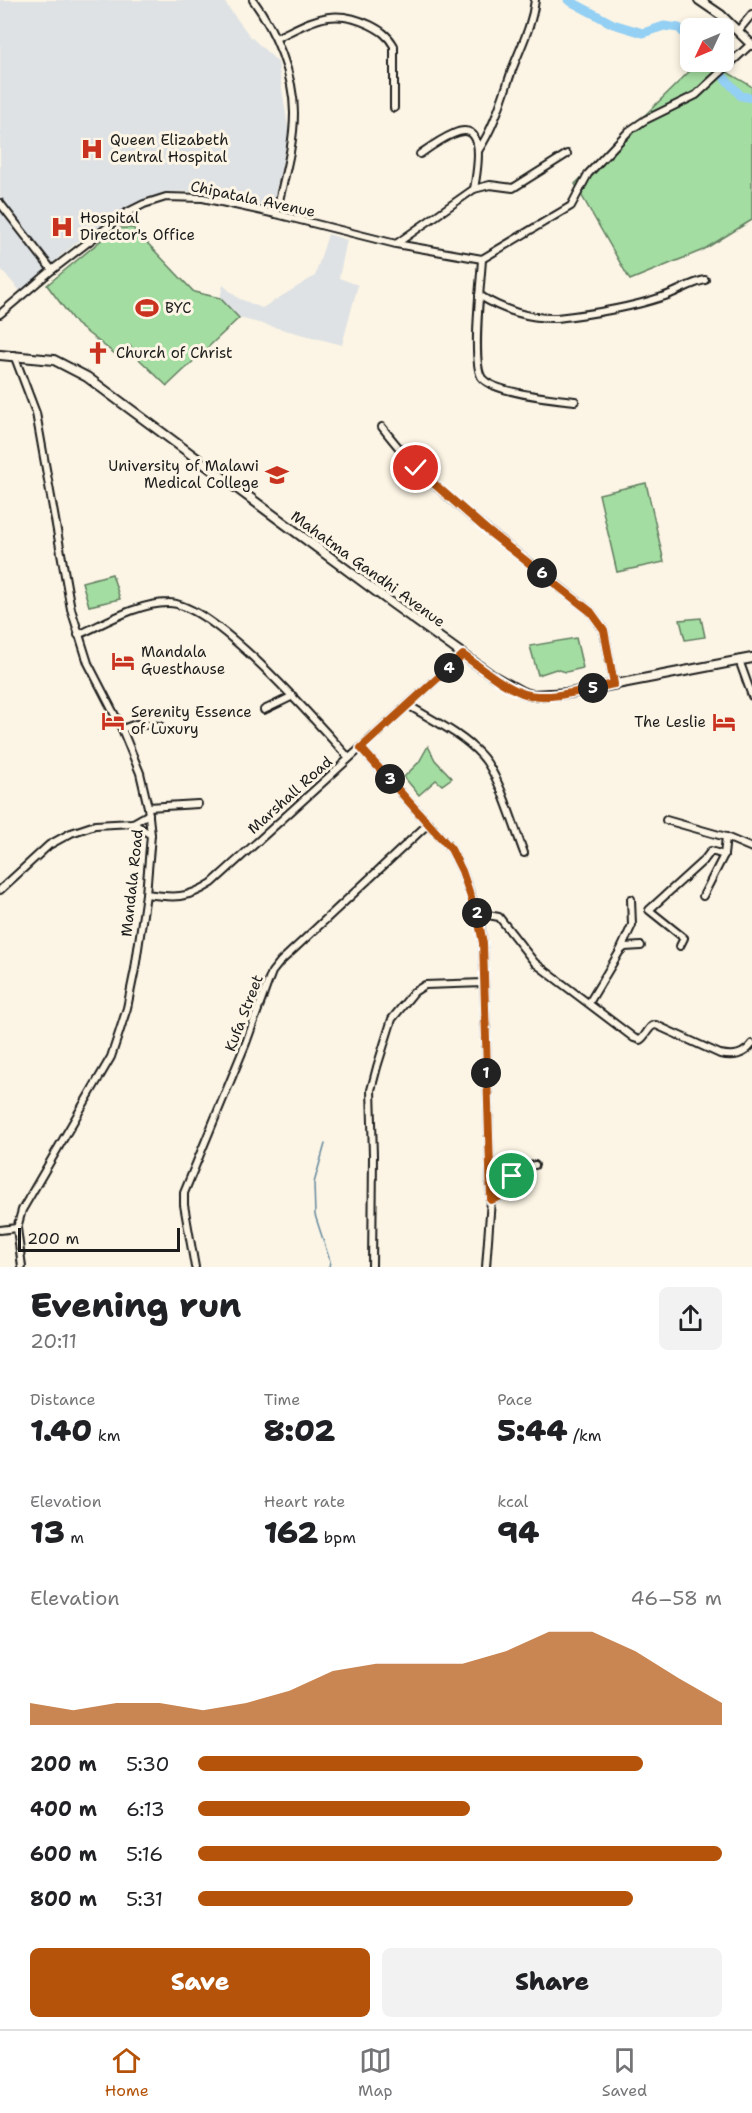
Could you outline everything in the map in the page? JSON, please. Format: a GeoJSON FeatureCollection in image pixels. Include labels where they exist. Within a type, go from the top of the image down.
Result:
{"type":"FeatureCollection","features":[{"type":"Feature","properties":{"kind":"main road"},"geometry":{"type":"LineString","coordinates":[[699,0],[738,31],[751,45]]}},
{"type":"Feature","properties":{"kind":"main road","name":"Mahatma Gandhi Avenue"},"geometry":{"type":"LineString","coordinates":[[0,355],[54,360],[87,377],[463,655],[507,685],[532,695],[570,693],[752,658]]}},
{"type":"Feature","properties":{"kind":"street"},"geometry":{"type":"LineString","coordinates":[[253,0],[268,21],[276,38],[292,92],[294,111],[290,152],[276,214]]}},
{"type":"Feature","properties":{"kind":"street"},"geometry":{"type":"LineString","coordinates":[[478,151],[496,119],[532,22],[535,3]]}},
{"type":"Feature","properties":{"kind":"street"},"geometry":{"type":"LineString","coordinates":[[738,31],[752,14]]}},
{"type":"Feature","properties":{"kind":"street"},"geometry":{"type":"LineString","coordinates":[[276,38],[332,15],[345,16],[380,30],[390,38],[396,56],[394,108]]}},
{"type":"Feature","properties":{"kind":"street"},"geometry":{"type":"LineString","coordinates":[[575,401],[515,392],[491,385],[481,377],[478,366],[482,259],[571,206],[588,174],[629,131],[645,120],[696,95],[751,45]]}},
{"type":"Feature","properties":{"kind":"street"},"geometry":{"type":"LineString","coordinates":[[420,154],[453,134],[461,131],[472,134],[478,142],[474,189]]}},
{"type":"Feature","properties":{"kind":"street"},"geometry":{"type":"LineString","coordinates":[[396,243],[474,189],[490,185],[513,188],[567,154]]}},
{"type":"Feature","properties":{"kind":"street","name":"Chipatala Avenue"},"geometry":{"type":"LineString","coordinates":[[0,314],[52,270],[126,213],[166,197],[203,198],[396,243],[482,259]]}},
{"type":"Feature","properties":{"kind":"street"},"geometry":{"type":"LineString","coordinates":[[0,203],[52,270]]}},
{"type":"Feature","properties":{"kind":"street"},"geometry":{"type":"LineString","coordinates":[[479,295],[513,311],[543,318],[557,318],[645,302],[664,297],[705,280]]}},
{"type":"Feature","properties":{"kind":"street","name":"Mandala Road"},"geometry":{"type":"LineString","coordinates":[[14,355],[36,414],[71,609],[78,635],[88,663],[122,729],[140,773],[149,811],[151,835],[146,894],[127,1008],[111,1057],[30,1195],[22,1210],[17,1228]]}},
{"type":"Feature","properties":{"kind":"street"},"geometry":{"type":"LineString","coordinates":[[382,427],[416,468],[596,618],[604,630],[614,684]]}},
{"type":"Feature","properties":{"kind":"street"},"geometry":{"type":"LineString","coordinates":[[78,635],[156,604],[170,602],[183,605],[198,613],[251,654],[349,758]]}},
{"type":"Feature","properties":{"kind":"street","name":"Marshall Road"},"geometry":{"type":"LineString","coordinates":[[146,894],[183,897],[194,894],[212,883],[463,655]]}},
{"type":"Feature","properties":{"kind":"street"},"geometry":{"type":"LineString","coordinates":[[739,660],[752,696]]}},
{"type":"Feature","properties":{"kind":"street"},"geometry":{"type":"LineString","coordinates":[[264,710],[293,696]]}},
{"type":"Feature","properties":{"kind":"street"},"geometry":{"type":"LineString","coordinates":[[408,705],[470,744],[482,756],[492,769],[524,853]]}},
{"type":"Feature","properties":{"kind":"street"},"geometry":{"type":"LineString","coordinates":[[122,729],[136,724],[160,726]]}},
{"type":"Feature","properties":{"kind":"street"},"geometry":{"type":"LineString","coordinates":[[361,748],[429,823],[456,858],[478,918],[483,943],[491,1200],[486,1267]]}},
{"type":"Feature","properties":{"kind":"street"},"geometry":{"type":"LineString","coordinates":[[0,890],[49,845],[71,833],[95,825],[133,823],[149,811],[198,804]]}},
{"type":"Feature","properties":{"kind":"street"},"geometry":{"type":"LineString","coordinates":[[666,820],[726,837],[752,848]]}},
{"type":"Feature","properties":{"kind":"street"},"geometry":{"type":"LineString","coordinates":[[133,823],[151,835]]}},
{"type":"Feature","properties":{"kind":"street","name":"Kufa Street"},"geometry":{"type":"LineString","coordinates":[[195,1267],[184,1206],[184,1192],[246,1043],[272,972],[429,823]]}},
{"type":"Feature","properties":{"kind":"street"},"geometry":{"type":"LineString","coordinates":[[703,896],[724,855],[726,837]]}},
{"type":"Feature","properties":{"kind":"street"},"geometry":{"type":"LineString","coordinates":[[680,946],[684,938],[649,910],[711,851],[724,855]]}},
{"type":"Feature","properties":{"kind":"street"},"geometry":{"type":"LineString","coordinates":[[589,1003],[620,951],[632,925],[631,899]]}},
{"type":"Feature","properties":{"kind":"street"},"geometry":{"type":"LineString","coordinates":[[478,918],[492,915],[499,917],[535,963],[634,1038],[640,1040],[651,1027],[656,1025],[728,1056],[742,1054],[752,1044]]}},
{"type":"Feature","properties":{"kind":"street"},"geometry":{"type":"LineString","coordinates":[[620,951],[625,947],[641,946]]}},
{"type":"Feature","properties":{"kind":"street"},"geometry":{"type":"LineString","coordinates":[[372,1267],[371,1090],[392,1019],[414,992],[425,985],[484,983]]}},
{"type":"Feature","properties":{"kind":"street"},"geometry":{"type":"LineString","coordinates":[[491,1200],[504,1195],[512,1176],[517,1171],[535,1165]]}},
{"type":"Feature","properties":{"kind":"street"},"geometry":{"type":"LineString","coordinates":[[0,1230],[17,1228],[22,1267]]}},
{"type":"Feature","properties":{"kind":"shaded area","name":"Queen Elizabeth Central Hospital"},"geometry":{"type":"Polygon","coordinates":[[[0,0],[223,0],[249,35],[278,62],[289,134],[272,208],[205,191],[165,192],[88,233],[20,291],[0,268],[0,0]]]}},
{"type":"Feature","properties":{"kind":"shaded area"},"geometry":{"type":"Polygon","coordinates":[[[328,234],[347,240],[339,278],[358,285],[342,345],[239,318],[220,298],[223,285],[238,298],[262,308],[315,276],[328,234]]]}},
{"type":"Feature","properties":{"kind":"green space"},"geometry":{"type":"Polygon","coordinates":[[[689,72],[727,72],[752,87],[752,220],[703,250],[630,280],[575,184],[689,72]]]}},
{"type":"Feature","properties":{"kind":"green space","name":"BYC"},"geometry":{"type":"Polygon","coordinates":[[[116,228],[133,228],[194,292],[220,298],[239,318],[167,386],[140,360],[130,346],[119,357],[76,324],[47,285],[116,228]]]}},
{"type":"Feature","properties":{"kind":"green space"},"geometry":{"type":"Polygon","coordinates":[[[646,483],[664,562],[617,572],[599,494],[646,483]]]}},
{"type":"Feature","properties":{"kind":"green space"},"geometry":{"type":"Polygon","coordinates":[[[112,574],[120,599],[89,606],[82,582],[112,574]]]}},
{"type":"Feature","properties":{"kind":"green space"},"geometry":{"type":"Polygon","coordinates":[[[701,618],[705,637],[685,640],[680,620],[701,618]]]}},
{"type":"Feature","properties":{"kind":"green space"},"geometry":{"type":"Polygon","coordinates":[[[576,638],[583,668],[566,672],[556,669],[538,675],[530,646],[576,638]]]}},
{"type":"Feature","properties":{"kind":"green space"},"geometry":{"type":"Polygon","coordinates":[[[428,746],[435,760],[452,778],[442,785],[436,780],[419,795],[404,777],[419,762],[428,746]]]}},
{"type":"Feature","properties":{"kind":"waterway"},"geometry":{"type":"LineString","coordinates":[[568,0],[613,24],[643,33],[664,26],[680,29]]}},
{"type":"Feature","properties":{"kind":"waterway"},"geometry":{"type":"LineString","coordinates":[[719,72],[741,96],[752,98]]}},
{"type":"Feature","properties":{"kind":"waterway"},"geometry":{"type":"LineString","coordinates":[[325,1144],[314,1183],[315,1215],[330,1261],[329,1267]]}},
{"type":"Feature","properties":{"kind":"place","name":"Queen Elizabeth Central Hospital"},"geometry":{"type":"Point","coordinates":[92,149]}},
{"type":"Feature","properties":{"kind":"place","name":"Hospital Director's Office"},"geometry":{"type":"Point","coordinates":[62,227]}},
{"type":"Feature","properties":{"kind":"place","name":"BYC"},"geometry":{"type":"Point","coordinates":[147,308]}},
{"type":"Feature","properties":{"kind":"place","name":"Church of Christ"},"geometry":{"type":"Point","coordinates":[98,353]}},
{"type":"Feature","properties":{"kind":"place","name":"University of Malawi Medical College"},"geometry":{"type":"Point","coordinates":[277,475]}},
{"type":"Feature","properties":{"kind":"place","name":"Mandala Guesthause"},"geometry":{"type":"Point","coordinates":[123,661]}},
{"type":"Feature","properties":{"kind":"place","name":"Serenity Essence of Luxury"},"geometry":{"type":"Point","coordinates":[113,721]}},
{"type":"Feature","properties":{"kind":"place","name":"The Leslie"},"geometry":{"type":"Point","coordinates":[724,722]}},
{"type":"Feature","properties":{"kind":"route"},"geometry":{"type":"LineString","coordinates":[[416,468],[488,531],[591,612],[604,630],[614,684],[570,693],[532,695],[522,693],[507,685],[463,655],[361,748],[451,849],[462,871],[478,918],[483,943],[491,1200],[502,1198],[512,1176]]}}]}
